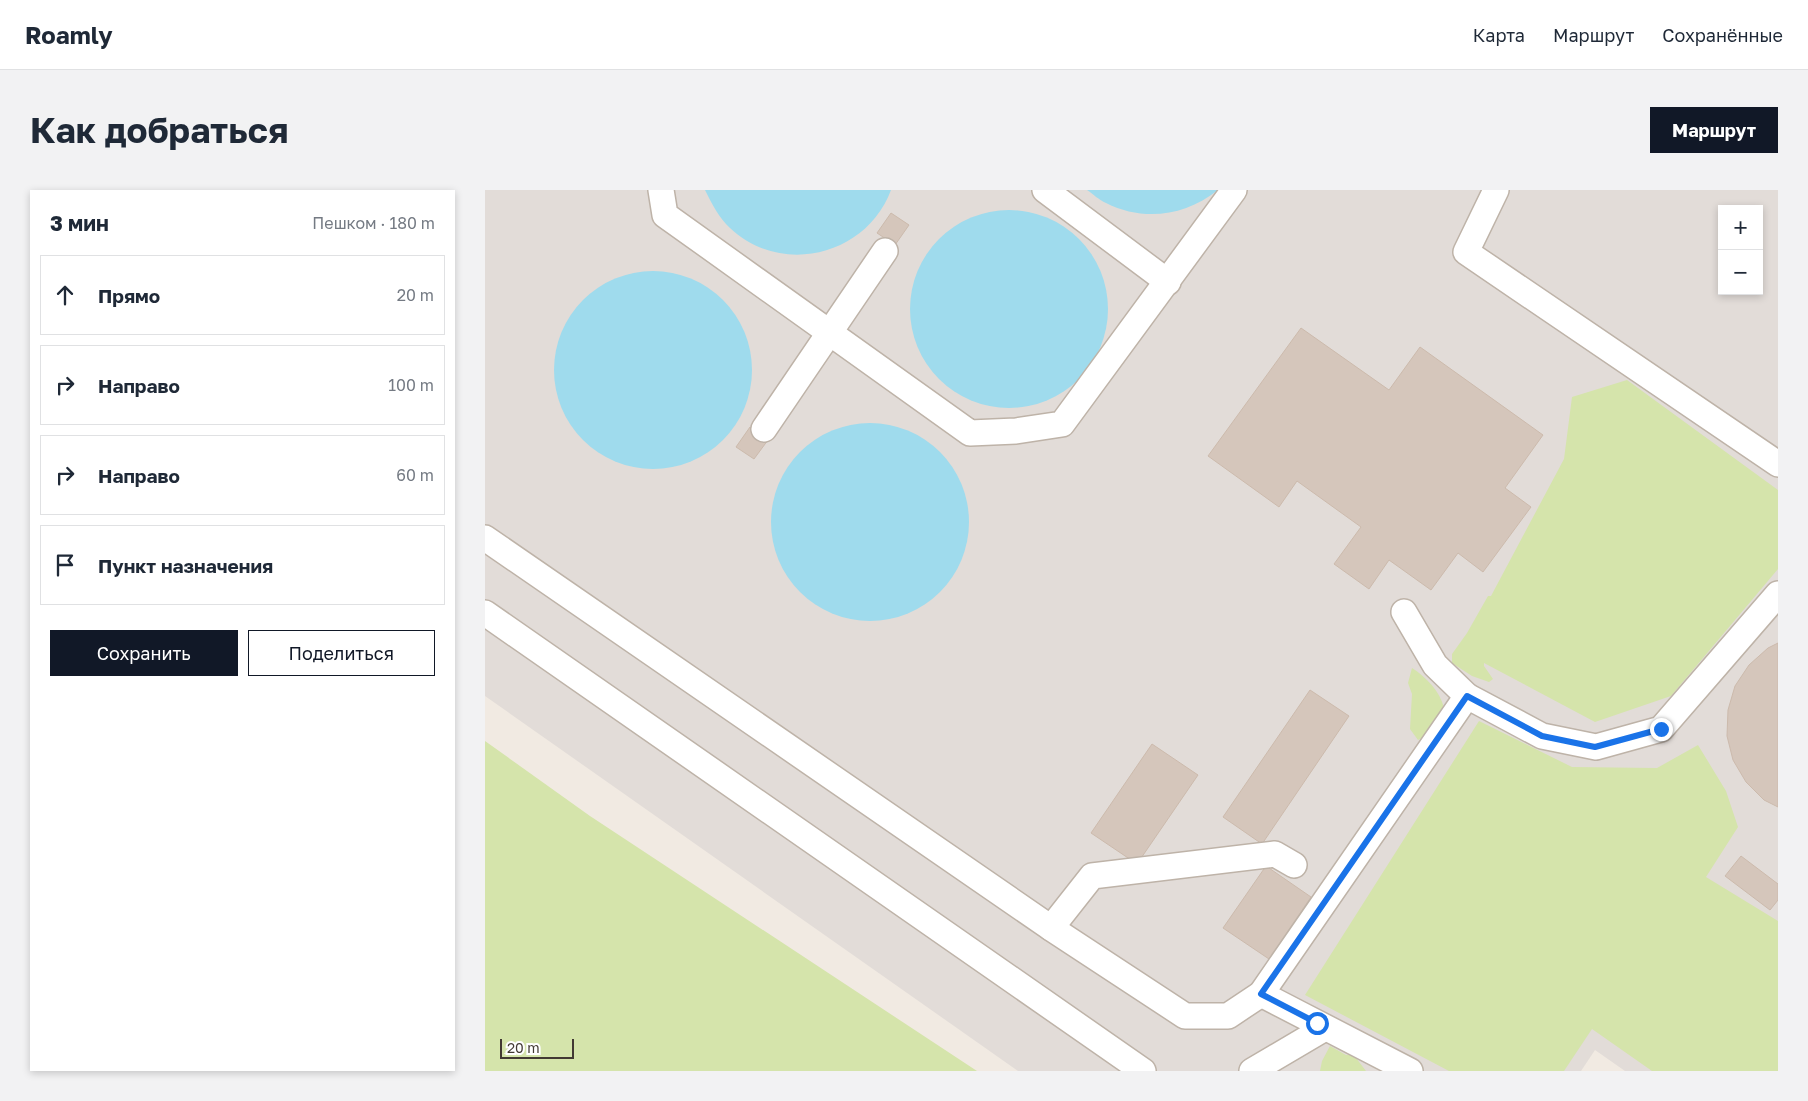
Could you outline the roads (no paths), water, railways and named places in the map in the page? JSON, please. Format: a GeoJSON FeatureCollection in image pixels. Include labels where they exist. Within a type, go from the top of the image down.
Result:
{"type":"FeatureCollection","features":[{"type":"Feature","properties":{"kind":"lane"},"geometry":{"type":"LineString","coordinates":[[661,190],[665,215],[970,433],[1016,431],[1062,424],[1235,190]]}},
{"type":"Feature","properties":{"kind":"lane"},"geometry":{"type":"LineString","coordinates":[[1045,190],[1167,282]]}},
{"type":"Feature","properties":{"kind":"lane"},"geometry":{"type":"LineString","coordinates":[[1496,190],[1466,252],[1778,464]]}},
{"type":"Feature","properties":{"kind":"lane"},"geometry":{"type":"LineString","coordinates":[[764,428],[885,251]]}},
{"type":"Feature","properties":{"kind":"lane"},"geometry":{"type":"LineString","coordinates":[[485,538],[1051,928],[1185,1016],[1228,1016],[1261,994],[1467,696]]}},
{"type":"Feature","properties":{"kind":"lane"},"geometry":{"type":"LineString","coordinates":[[1404,612],[1435,665],[1467,696],[1542,736],[1595,747],[1661,729],[1778,594]]}},
{"type":"Feature","properties":{"kind":"lane"},"geometry":{"type":"LineString","coordinates":[[485,613],[1143,1071]]}},
{"type":"Feature","properties":{"kind":"lane"},"geometry":{"type":"LineString","coordinates":[[1051,928],[1092,876],[1275,854],[1294,865]]}},
{"type":"Feature","properties":{"kind":"lane"},"geometry":{"type":"LineString","coordinates":[[1261,994],[1410,1071]]}},
{"type":"Feature","properties":{"kind":"lane"},"geometry":{"type":"LineString","coordinates":[[1252,1071],[1325,1028]]}},
{"type":"Feature","properties":{"kind":"water"},"geometry":{"type":"Polygon","coordinates":[[[705,190],[891,190],[879,212],[863,230],[843,244],[821,252],[797,255],[774,252],[751,243],[726,224],[705,190]]]}},
{"type":"Feature","properties":{"kind":"water"},"geometry":{"type":"Polygon","coordinates":[[[1087,190],[1218,190],[1192,206],[1178,211],[1149,214],[1120,209],[1103,202],[1087,190]]]}},
{"type":"Feature","properties":{"kind":"water"},"geometry":{"type":"Polygon","coordinates":[[[1009,210],[1038,214],[1056,222],[1079,239],[1096,262],[1104,280],[1108,309],[1104,338],[1096,356],[1079,379],[1056,396],[1038,404],[1009,408],[980,404],[962,396],[939,379],[922,356],[914,338],[910,309],[914,280],[922,262],[939,239],[962,222],[980,214],[1009,210]]]}},
{"type":"Feature","properties":{"kind":"water"},"geometry":{"type":"Polygon","coordinates":[[[653,271],[682,275],[700,283],[723,300],[740,323],[748,341],[752,370],[748,399],[740,417],[723,440],[700,457],[682,465],[653,469],[624,465],[606,457],[583,440],[566,417],[558,399],[554,370],[558,341],[566,323],[583,300],[606,283],[624,275],[653,271]]]}},
{"type":"Feature","properties":{"kind":"water"},"geometry":{"type":"Polygon","coordinates":[[[870,423],[899,427],[917,435],[940,452],[957,475],[965,493],[969,522],[965,551],[957,569],[940,592],[917,609],[899,617],[870,621],[841,617],[823,609],[800,592],[783,569],[775,551],[771,522],[775,493],[783,475],[800,452],[823,435],[841,427],[870,423]]]}}]}
